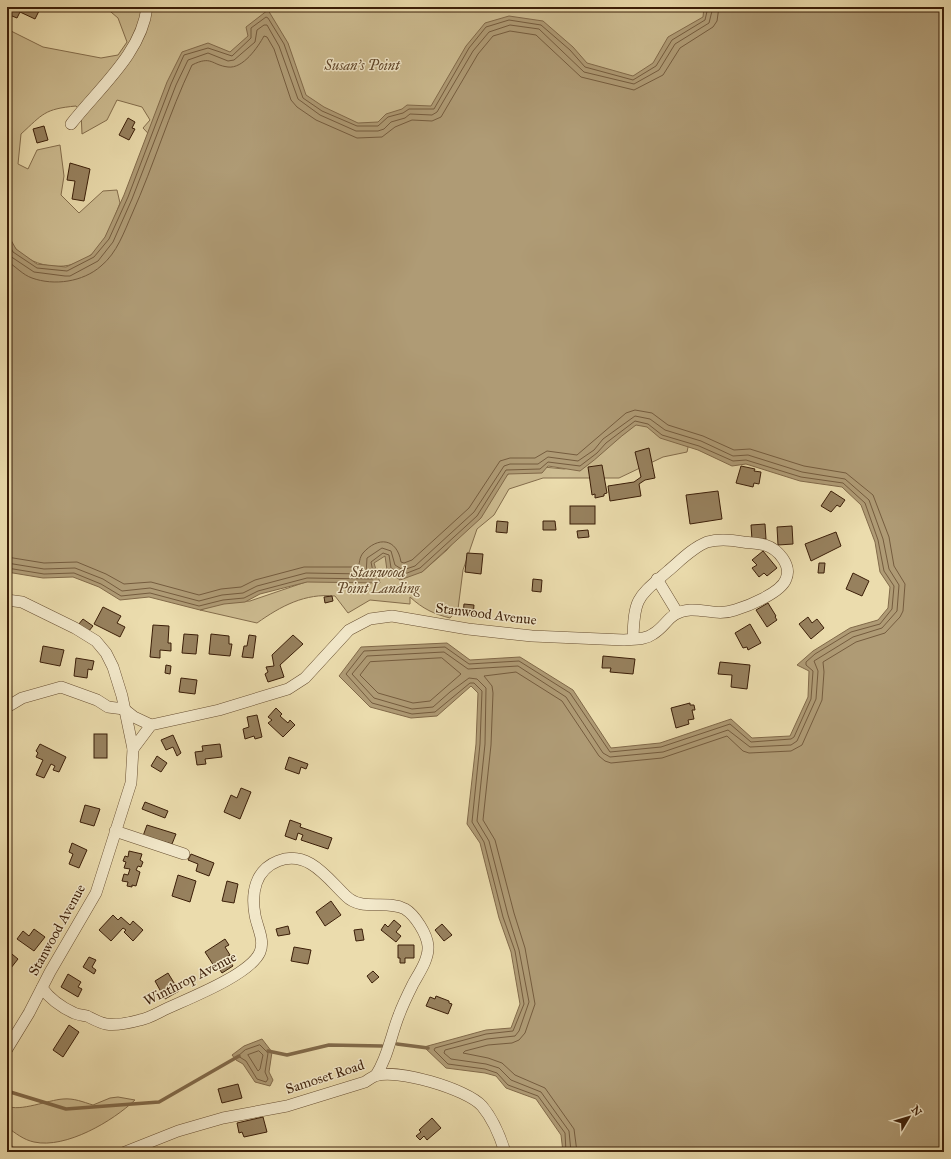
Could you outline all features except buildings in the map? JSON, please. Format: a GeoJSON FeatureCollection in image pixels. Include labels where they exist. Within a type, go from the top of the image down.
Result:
{"type":"FeatureCollection","features":[{"type":"Feature","properties":{"kind":"street"},"geometry":{"type":"LineString","coordinates":[[71,124],[93,101],[139,37],[145,24],[147,7]]}},
{"type":"Feature","properties":{"kind":"street"},"geometry":{"type":"LineString","coordinates":[[633,639],[633,613],[643,592],[657,579],[689,553],[708,542],[729,540],[765,545],[782,556],[788,567],[786,580],[779,589],[752,604],[734,611],[712,613],[691,610],[677,612],[657,579]]}},
{"type":"Feature","properties":{"kind":"street","name":"Stanwood Avenue"},"geometry":{"type":"LineString","coordinates":[[7,600],[22,602],[42,611],[96,641],[106,653],[113,667],[122,696],[133,749],[131,783],[96,893],[29,1013],[7,1049]]}},
{"type":"Feature","properties":{"kind":"street","name":"Stanwood Avenue"},"geometry":{"type":"LineString","coordinates":[[151,725],[219,710],[288,689],[310,674],[349,630],[370,619],[392,616],[468,629],[532,636],[633,639],[644,638],[654,634],[677,612]]}},
{"type":"Feature","properties":{"kind":"street"},"geometry":{"type":"LineString","coordinates":[[7,707],[22,698],[61,687],[97,700],[108,707],[124,709],[134,717],[151,725],[133,749]]}},
{"type":"Feature","properties":{"kind":"street"},"geometry":{"type":"LineString","coordinates":[[115,831],[184,854]]}},
{"type":"Feature","properties":{"kind":"street","name":"Winthrop Avenue"},"geometry":{"type":"LineString","coordinates":[[42,988],[56,1003],[74,1013],[106,1024],[125,1024],[142,1020],[205,991],[244,970],[256,960],[261,950],[262,941],[255,915],[254,900],[255,886],[258,876],[268,866],[279,860],[294,859],[306,861],[317,866],[351,901],[360,904],[395,905],[404,909],[411,914],[425,936],[428,947],[426,958],[399,1015],[383,1064],[376,1076]]}},
{"type":"Feature","properties":{"kind":"street","name":"Samoset Road"},"geometry":{"type":"LineString","coordinates":[[125,1152],[178,1131],[235,1115],[287,1106],[365,1082],[376,1076],[398,1076],[440,1084],[471,1097],[481,1106],[492,1121],[499,1134],[505,1152]]}},
{"type":"Feature","properties":{"kind":"street"},"geometry":{"type":"LineString","coordinates":[[7,1149],[10,1152]]}},
{"type":"Feature","properties":{"kind":"green space","name":"Susan's Point"},"geometry":{"type":"Polygon","coordinates":[[[105,7],[716,7],[651,78],[443,102],[377,127],[160,146],[143,128],[150,120],[142,107],[117,100],[107,120],[82,134],[81,112],[76,106],[50,111],[40,117],[21,134],[18,164],[28,169],[37,150],[60,145],[64,176],[61,195],[79,213],[103,191],[117,190],[120,203],[105,237],[92,254],[74,264],[53,266],[43,264],[24,256],[16,249],[7,233],[7,29],[43,47],[101,58],[118,55],[127,42],[118,18],[105,7]]]}},
{"type":"Feature","properties":{"kind":"green space","name":"Stanwood Point Landing"},"geometry":{"type":"Polygon","coordinates":[[[639,422],[690,438],[687,452],[663,457],[619,478],[543,478],[509,489],[494,515],[477,529],[463,570],[458,609],[450,618],[439,615],[419,605],[410,597],[410,604],[370,600],[348,613],[335,596],[314,597],[303,599],[284,606],[257,623],[200,610],[220,603],[250,601],[388,554],[408,568],[422,572],[447,550],[508,474],[533,466],[564,469],[586,464],[639,422]]]}},
{"type":"Feature","properties":{"kind":"green space"},"geometry":{"type":"Polygon","coordinates":[[[118,1097],[135,1100],[126,1108],[88,1132],[60,1141],[47,1143],[30,1141],[7,1127],[7,1106],[19,1108],[67,1099],[78,1100],[93,1105],[110,1098],[118,1097]]]}},
{"type":"Feature","properties":{"kind":"water"},"geometry":{"type":"Polygon","coordinates":[[[704,7],[944,7],[944,1152],[563,1152],[561,1135],[536,1099],[506,1088],[496,1076],[485,1073],[446,1068],[424,1047],[486,1030],[511,1028],[520,1004],[511,952],[499,918],[480,843],[467,824],[476,744],[478,693],[471,686],[437,716],[411,718],[370,707],[339,676],[361,647],[447,643],[470,660],[520,657],[573,690],[611,748],[660,743],[731,719],[752,738],[790,736],[808,697],[809,671],[797,665],[813,651],[850,628],[878,620],[888,608],[890,587],[880,572],[875,542],[861,505],[842,487],[800,481],[746,464],[732,466],[698,450],[660,438],[647,427],[636,425],[580,471],[548,466],[542,473],[508,474],[481,518],[422,572],[400,580],[387,570],[385,556],[374,563],[380,583],[307,582],[260,594],[245,602],[224,604],[200,610],[149,597],[120,600],[99,587],[73,577],[43,578],[7,572],[7,233],[16,249],[37,264],[66,267],[91,255],[105,237],[124,195],[167,82],[182,52],[208,43],[230,52],[248,36],[246,27],[268,10],[288,43],[306,95],[324,107],[358,123],[378,122],[386,114],[402,109],[407,105],[431,106],[466,46],[485,23],[509,16],[543,21],[573,47],[587,63],[633,76],[653,63],[668,37],[703,17],[704,7]]]}},
{"type":"Feature","properties":{"kind":"water"},"geometry":{"type":"Polygon","coordinates":[[[262,1039],[272,1052],[269,1072],[273,1080],[270,1086],[255,1082],[243,1064],[236,1060],[232,1055],[244,1046],[262,1039]]]}},
{"type":"Feature","properties":{"kind":"waterway"},"geometry":{"type":"LineString","coordinates":[[397,1044],[428,1048]]}},
{"type":"Feature","properties":{"kind":"waterway"},"geometry":{"type":"LineString","coordinates":[[268,1051],[287,1055],[329,1045],[382,1046]]}},
{"type":"Feature","properties":{"kind":"waterway"},"geometry":{"type":"LineString","coordinates":[[7,1091],[66,1109],[159,1102],[239,1056]]}}]}
